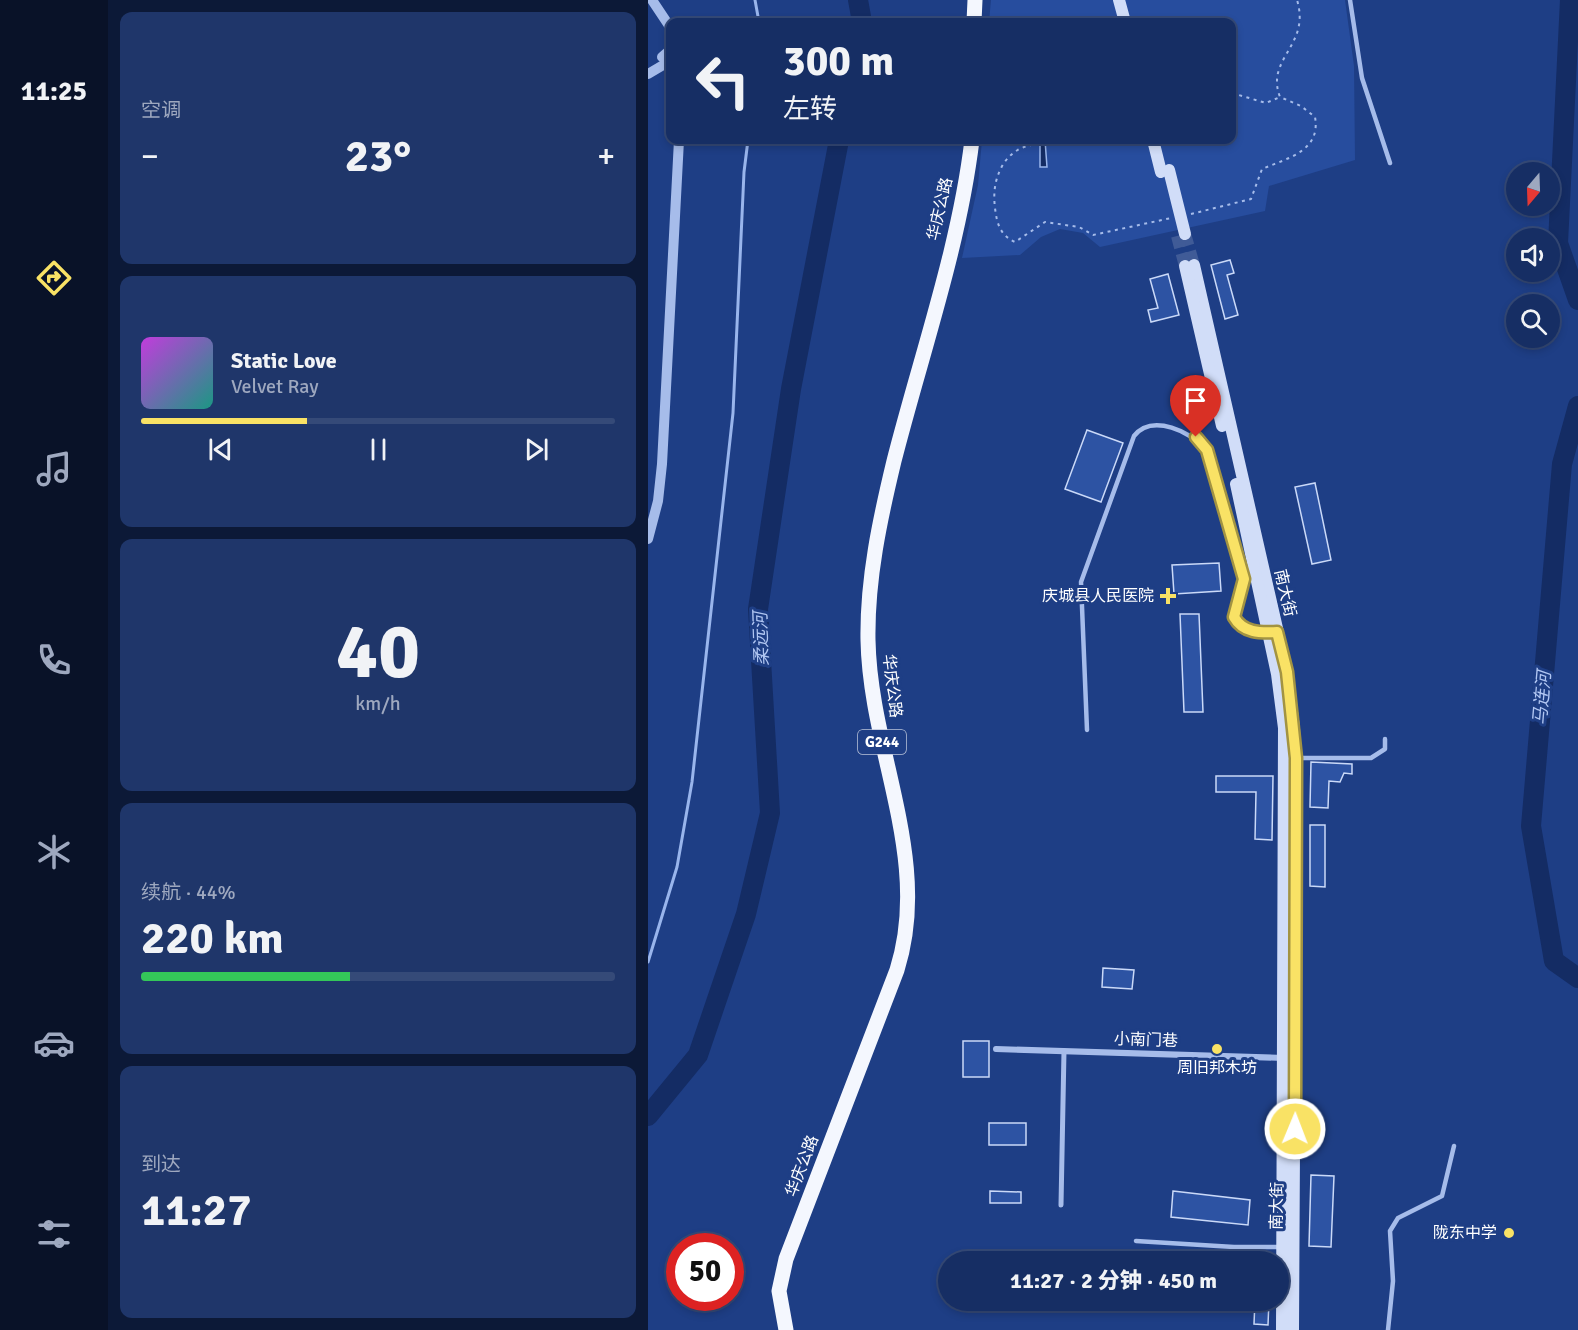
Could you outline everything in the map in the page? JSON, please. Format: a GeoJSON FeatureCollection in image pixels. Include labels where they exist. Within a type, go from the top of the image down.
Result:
{"type":"FeatureCollection","features":[{"type":"Feature","properties":{"kind":"highway"},"geometry":{"type":"LineString","coordinates":[[974,18],[975,0]]}},
{"type":"Feature","properties":{"kind":"highway"},"geometry":{"type":"LineString","coordinates":[[980,18],[981,0]]}},
{"type":"Feature","properties":{"kind":"highway","name":"华庆公路"},"geometry":{"type":"LineString","coordinates":[[780,1330],[774,1290],[780,1258],[891,967],[901,931],[903,907],[901,851],[873,730],[866,682],[862,641],[864,597],[870,547],[882,485],[946,243],[967,144]]}},
{"type":"Feature","properties":{"kind":"highway","name":"华庆公路"},"geometry":{"type":"LineString","coordinates":[[786,1330],[779,1291],[786,1259],[897,970],[907,932],[909,881],[906,851],[879,729],[871,681],[868,640],[870,597],[875,548],[888,486],[962,200],[968,144]]}},
{"type":"Feature","properties":{"kind":"main road"},"geometry":{"type":"LineString","coordinates":[[1119,0],[1128,18]]}},
{"type":"Feature","properties":{"kind":"main road"},"geometry":{"type":"LineString","coordinates":[[1128,0],[1130,18]]}},
{"type":"Feature","properties":{"kind":"main road"},"geometry":{"type":"LineString","coordinates":[[1155,144],[1165,171],[1181,235]]}},
{"type":"Feature","properties":{"kind":"main road"},"geometry":{"type":"LineString","coordinates":[[1162,144],[1165,171]]}},
{"type":"Feature","properties":{"kind":"main road","name":"南大街"},"geometry":{"type":"LineString","coordinates":[[1189,266],[1273,632],[1287,672],[1296,758],[1288,1247],[1282,1330]]}},
{"type":"Feature","properties":{"kind":"main road","name":"南大街"},"geometry":{"type":"LineString","coordinates":[[1273,632],[1285,757],[1290,1058]]}},
{"type":"Feature","properties":{"kind":"main road","name":"南大街"},"geometry":{"type":"LineString","coordinates":[[1288,1247],[1293,1330]]}},
{"type":"Feature","properties":{"kind":"street"},"geometry":{"type":"LineString","coordinates":[[652,0],[668,18]]}},
{"type":"Feature","properties":{"kind":"street"},"geometry":{"type":"LineString","coordinates":[[660,0],[670,18]]}},
{"type":"Feature","properties":{"kind":"street"},"geometry":{"type":"LineString","coordinates":[[648,65],[666,56]]}},
{"type":"Feature","properties":{"kind":"street"},"geometry":{"type":"LineString","coordinates":[[648,74],[666,57]]}},
{"type":"Feature","properties":{"kind":"street"},"geometry":{"type":"LineString","coordinates":[[648,74],[666,72]]}},
{"type":"Feature","properties":{"kind":"street"},"geometry":{"type":"LineString","coordinates":[[658,501],[657,464],[675,144]]}},
{"type":"Feature","properties":{"kind":"street"},"geometry":{"type":"LineString","coordinates":[[648,539],[658,501],[679,144]]}},
{"type":"Feature","properties":{"kind":"street","name":"小南门巷"},"geometry":{"type":"LineString","coordinates":[[996,1049],[1290,1058]]}},
{"type":"Feature","properties":{"kind":"street"},"geometry":{"type":"LineString","coordinates":[[1061,1205],[1064,1051]]}},
{"type":"Feature","properties":{"kind":"lane"},"geometry":{"type":"LineString","coordinates":[[1350,0],[1362,78],[1390,163]]}},
{"type":"Feature","properties":{"kind":"lane"},"geometry":{"type":"LineString","coordinates":[[1087,730],[1081,582],[1134,436],[1140,429],[1152,424],[1182,432],[1196,437],[1207,450],[1244,579],[1234,617],[1237,623],[1253,632],[1273,632]]}},
{"type":"Feature","properties":{"kind":"lane"},"geometry":{"type":"LineString","coordinates":[[1296,758],[1371,758],[1385,749],[1385,739]]}},
{"type":"Feature","properties":{"kind":"lane"},"geometry":{"type":"LineString","coordinates":[[1388,1330],[1393,1281],[1390,1231],[1398,1218],[1442,1196],[1454,1146]]}},
{"type":"Feature","properties":{"kind":"lane"},"geometry":{"type":"LineString","coordinates":[[1136,1241],[1234,1247],[1288,1247]]}},
{"type":"Feature","properties":{"kind":"path"},"geometry":{"type":"LineString","coordinates":[[1184,215],[1246,202],[1251,199],[1262,169],[1304,151],[1311,145],[1316,133],[1315,117],[1309,111],[1281,97],[1275,79],[1280,64],[1292,48],[1299,29],[1300,15],[1297,0]]}},
{"type":"Feature","properties":{"kind":"path"},"geometry":{"type":"LineString","coordinates":[[1236,94],[1266,103],[1281,97]]}},
{"type":"Feature","properties":{"kind":"path"},"geometry":{"type":"LineString","coordinates":[[1032,144],[1011,153],[994,186],[996,216],[999,229],[1005,238],[1015,242],[1045,222],[1079,227],[1093,235],[1173,218]]}},
{"type":"Feature","properties":{"kind":"shaded area"},"geometry":{"type":"Polygon","coordinates":[[[991,0],[1345,0],[1354,66],[1355,160],[1269,186],[1265,211],[1100,247],[1083,233],[1060,229],[1041,237],[1020,255],[962,258],[978,185],[982,144],[1236,144],[1236,18],[989,18],[991,0]]]}},
{"type":"Feature","properties":{"kind":"shaded area"},"geometry":{"type":"Polygon","coordinates":[[[1040,144],[1045,144],[1047,167],[1040,167],[1040,144]]]}},
{"type":"Feature","properties":{"kind":"building"},"geometry":{"type":"Polygon","coordinates":[[[1230,260],[1234,273],[1227,275],[1238,315],[1225,319],[1211,265],[1230,260]]]}},
{"type":"Feature","properties":{"kind":"building"},"geometry":{"type":"Polygon","coordinates":[[[1168,274],[1179,315],[1151,322],[1148,310],[1158,308],[1150,279],[1168,274]]]}},
{"type":"Feature","properties":{"kind":"building"},"geometry":{"type":"Polygon","coordinates":[[[1087,430],[1123,443],[1101,502],[1065,489],[1087,430]]]}},
{"type":"Feature","properties":{"kind":"building"},"geometry":{"type":"Polygon","coordinates":[[[1315,483],[1331,560],[1312,564],[1295,487],[1315,483]]]}},
{"type":"Feature","properties":{"kind":"building"},"geometry":{"type":"Polygon","coordinates":[[[1219,563],[1221,591],[1174,594],[1172,565],[1219,563]]]}},
{"type":"Feature","properties":{"kind":"building"},"geometry":{"type":"Polygon","coordinates":[[[1180,614],[1199,614],[1203,712],[1184,712],[1180,614]]]}},
{"type":"Feature","properties":{"kind":"building"},"geometry":{"type":"Polygon","coordinates":[[[1311,762],[1352,764],[1352,774],[1344,773],[1340,782],[1329,781],[1328,808],[1310,807],[1311,762]]]}},
{"type":"Feature","properties":{"kind":"building"},"geometry":{"type":"Polygon","coordinates":[[[1216,776],[1273,776],[1272,840],[1255,839],[1256,792],[1216,792],[1216,776]]]}},
{"type":"Feature","properties":{"kind":"building"},"geometry":{"type":"Polygon","coordinates":[[[1310,825],[1325,825],[1325,887],[1310,886],[1310,825]]]}},
{"type":"Feature","properties":{"kind":"building"},"geometry":{"type":"Polygon","coordinates":[[[1103,968],[1134,970],[1132,989],[1102,987],[1103,968]]]}},
{"type":"Feature","properties":{"kind":"building"},"geometry":{"type":"Polygon","coordinates":[[[963,1041],[989,1041],[989,1077],[963,1077],[963,1041]]]}},
{"type":"Feature","properties":{"kind":"building"},"geometry":{"type":"Polygon","coordinates":[[[989,1123],[1026,1123],[1026,1145],[989,1145],[989,1123]]]}},
{"type":"Feature","properties":{"kind":"building"},"geometry":{"type":"Polygon","coordinates":[[[1311,1175],[1334,1176],[1331,1247],[1309,1246],[1311,1175]]]}},
{"type":"Feature","properties":{"kind":"building"},"geometry":{"type":"Polygon","coordinates":[[[990,1191],[1021,1192],[1021,1203],[990,1203],[990,1191]]]}},
{"type":"Feature","properties":{"kind":"building"},"geometry":{"type":"Polygon","coordinates":[[[1173,1191],[1250,1200],[1248,1225],[1171,1217],[1173,1191]]]}},
{"type":"Feature","properties":{"kind":"building"},"geometry":{"type":"Polygon","coordinates":[[[1255,1311],[1269,1311],[1268,1325],[1254,1324],[1255,1311]]]}},
{"type":"Feature","properties":{"kind":"waterway"},"geometry":{"type":"LineString","coordinates":[[755,0],[758,18]]}},
{"type":"Feature","properties":{"kind":"waterway","name":"柔远河"},"geometry":{"type":"LineString","coordinates":[[858,0],[861,18]]}},
{"type":"Feature","properties":{"kind":"waterway","name":"马连河"},"geometry":{"type":"LineString","coordinates":[[1570,0],[1558,243],[1578,300]]}},
{"type":"Feature","properties":{"kind":"waterway"},"geometry":{"type":"LineString","coordinates":[[648,962],[677,867],[692,782],[733,413],[744,172],[748,144]]}},
{"type":"Feature","properties":{"kind":"waterway","name":"柔远河"},"geometry":{"type":"LineString","coordinates":[[648,1116],[698,1055],[746,914],[770,813],[758,609],[791,389],[838,144]]}},
{"type":"Feature","properties":{"kind":"waterway","name":"马连河"},"geometry":{"type":"LineString","coordinates":[[1578,406],[1562,464],[1531,826],[1554,961],[1578,978]]}},
{"type":"Feature","properties":{"kind":"tunnel"},"geometry":{"type":"LineString","coordinates":[[1185,234],[1194,265]]}},
{"type":"Feature","properties":{"kind":"tunnel"},"geometry":{"type":"LineString","coordinates":[[1177,236],[1185,266]]}},
{"type":"Feature","properties":{"kind":"place","name":"庆城县人民医院"},"geometry":{"type":"Point","coordinates":[1168,596]}},
{"type":"Feature","properties":{"kind":"place","name":"周旧邦木坊"},"geometry":{"type":"Point","coordinates":[1217,1049]}},
{"type":"Feature","properties":{"kind":"place","name":"陇东中学"},"geometry":{"type":"Point","coordinates":[1509,1233]}},
{"type":"Feature","properties":{"kind":"route"},"geometry":{"type":"LineString","coordinates":[[1196,437],[1207,450],[1220,487],[1244,579],[1234,617],[1237,623],[1253,632],[1277,632],[1287,672],[1296,758],[1295,1129]]}}]}
